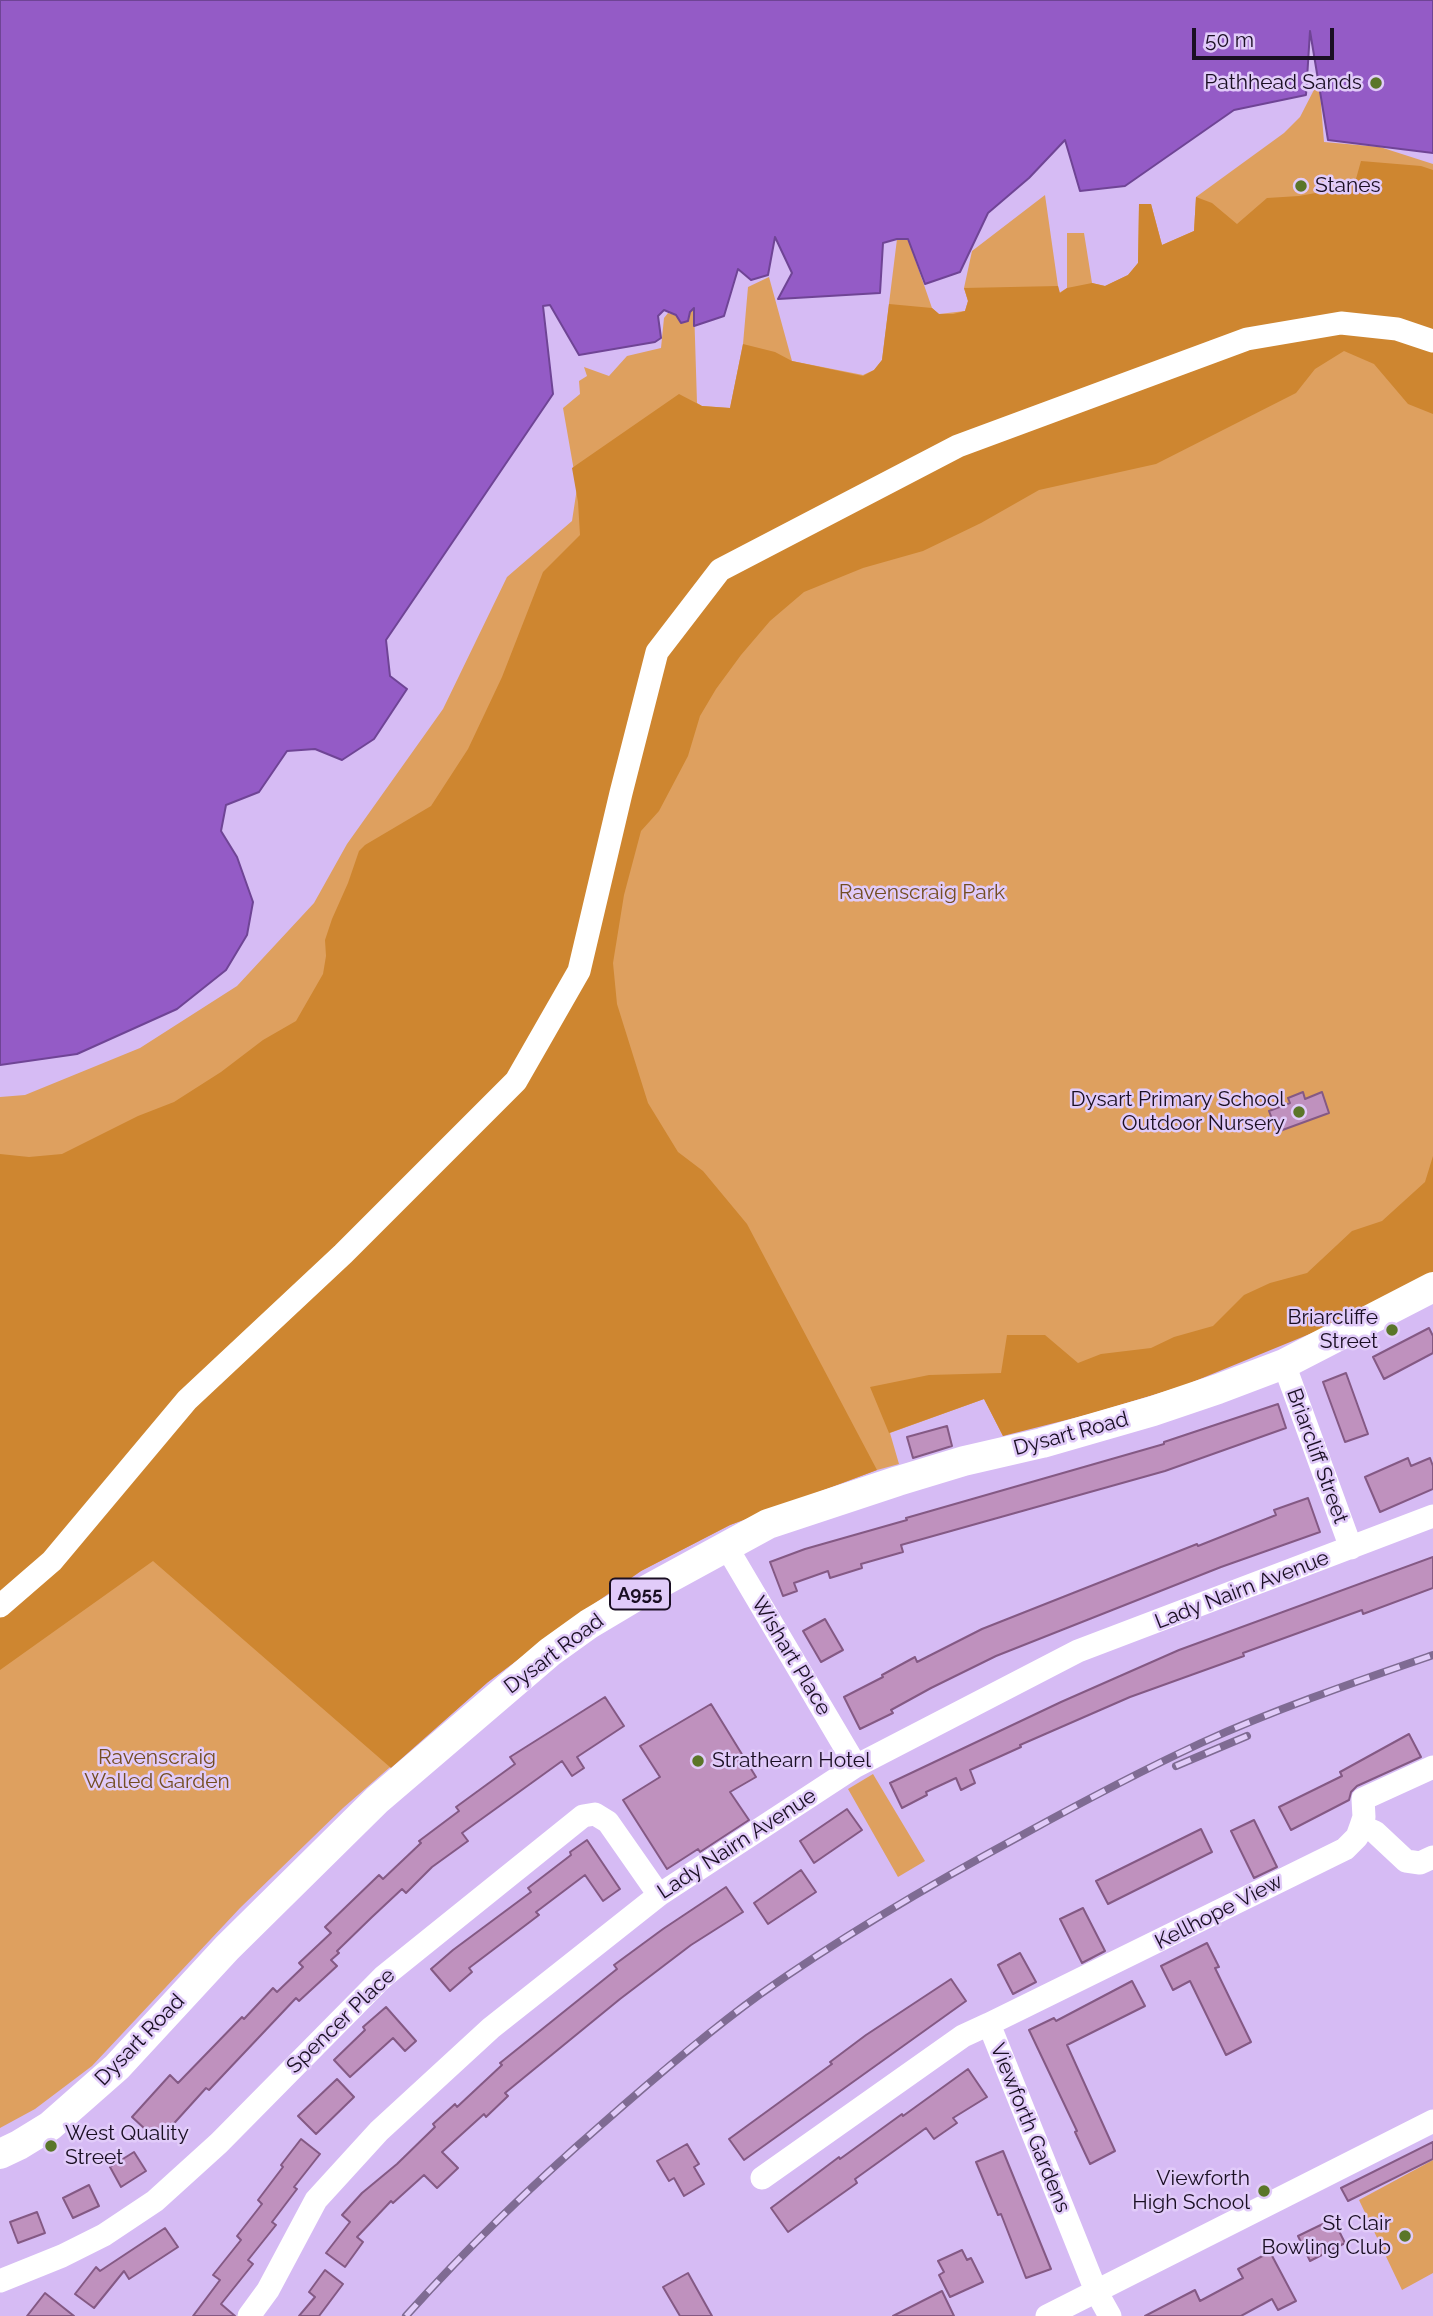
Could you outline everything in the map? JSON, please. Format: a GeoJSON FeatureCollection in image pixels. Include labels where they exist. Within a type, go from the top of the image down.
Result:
{"type":"FeatureCollection","features":[{"type":"Feature","properties":{"kind":"main road","name":"Dysart Road"},"geometry":{"type":"LineString","coordinates":[[0,2154],[50,2126],[117,2067],[226,1948],[377,1800],[551,1652],[589,1624],[768,1524],[848,1496],[964,1461],[1042,1443],[1153,1411],[1284,1364],[1433,1287]]}},
{"type":"Feature","properties":{"kind":"street"},"geometry":{"type":"LineString","coordinates":[[0,1606],[52,1560],[187,1400],[343,1254],[516,1081],[579,971],[657,652],[720,570],[958,446],[1247,339],[1340,323],[1396,328],[1433,341]]}},
{"type":"Feature","properties":{"kind":"street","name":"Briarcliff Street"},"geometry":{"type":"LineString","coordinates":[[1284,1364],[1351,1548]]}},
{"type":"Feature","properties":{"kind":"street","name":"Lady Nairn Avenue"},"geometry":{"type":"LineString","coordinates":[[249,2316],[268,2290],[316,2200],[379,2131],[491,2028],[659,1895],[856,1766],[1078,1651],[1433,1516]]}},
{"type":"Feature","properties":{"kind":"street","name":"Wishart Place"},"geometry":{"type":"LineString","coordinates":[[726,1546],[856,1766]]}},
{"type":"Feature","properties":{"kind":"street"},"geometry":{"type":"LineString","coordinates":[[1433,1767],[1363,1799],[1364,1817],[1361,1826],[1375,1832],[1406,1861],[1420,1863],[1433,1857]]}},
{"type":"Feature","properties":{"kind":"street","name":"Spencer Place"},"geometry":{"type":"LineString","coordinates":[[0,2281],[62,2256],[104,2235],[155,2201],[219,2143],[383,1977],[583,1816],[595,1814],[608,1822],[659,1895]]}},
{"type":"Feature","properties":{"kind":"street","name":"Kellhope View"},"geometry":{"type":"LineString","coordinates":[[989,2024],[1346,1849],[1357,1837],[1361,1826]]}},
{"type":"Feature","properties":{"kind":"street","name":"Viewforth Gardens"},"geometry":{"type":"LineString","coordinates":[[762,2178],[963,2036],[989,2024],[1096,2291],[1110,2316]]}},
{"type":"Feature","properties":{"kind":"street"},"geometry":{"type":"LineString","coordinates":[[1047,2316],[1433,2121]]}},
{"type":"Feature","properties":{"kind":"green space","name":"Ravenscraig Park"},"geometry":{"type":"Polygon","coordinates":[[[1319,80],[1324,142],[1380,147],[1433,164],[1433,1272],[1003,1436],[984,1399],[890,1433],[899,1464],[730,1525],[641,1571],[488,1682],[343,1808],[240,1908],[92,2066],[35,2109],[0,2128],[0,1097],[25,1095],[140,1048],[237,986],[314,903],[347,844],[443,709],[507,577],[572,521],[577,488],[563,408],[580,394],[579,381],[587,376],[584,367],[609,376],[627,356],[661,348],[664,318],[668,313],[676,315],[681,323],[688,321],[694,307],[697,403],[702,406],[730,408],[743,344],[748,287],[769,277],[792,361],[863,375],[874,370],[882,360],[897,239],[908,239],[932,308],[939,314],[965,311],[968,301],[964,288],[972,251],[1045,195],[1059,293],[1067,288],[1067,233],[1084,233],[1092,283],[1105,286],[1128,275],[1138,263],[1139,204],[1151,204],[1162,245],[1194,231],[1196,197],[1284,133],[1300,117],[1319,80]]]}},
{"type":"Feature","properties":{"kind":"green space"},"geometry":{"type":"Polygon","coordinates":[[[873,1774],[925,1861],[898,1877],[848,1789],[873,1774]]]}},
{"type":"Feature","properties":{"kind":"green space","name":"St Clair Bowling Club"},"geometry":{"type":"Polygon","coordinates":[[[1433,2160],[1433,2273],[1402,2290],[1359,2200],[1433,2160]]]}},
{"type":"Feature","properties":{"kind":"shaded area"},"geometry":{"type":"Polygon","coordinates":[[[0,0],[1433,0],[1433,153],[1328,140],[1310,31],[1306,95],[1234,110],[1125,186],[1080,191],[1065,140],[1029,178],[988,213],[960,272],[925,284],[908,239],[897,239],[883,243],[880,293],[778,299],[792,273],[775,237],[768,275],[751,280],[738,269],[724,316],[694,326],[694,308],[688,321],[681,323],[676,315],[664,310],[658,316],[661,338],[655,342],[579,355],[550,305],[543,306],[553,394],[386,640],[390,676],[407,689],[374,739],[342,760],[315,749],[287,751],[259,792],[226,805],[221,831],[237,857],[253,902],[247,935],[226,970],[177,1009],[77,1054],[0,1065],[0,0]]]}},
{"type":"Feature","properties":{"kind":"shaded area"},"geometry":{"type":"Polygon","coordinates":[[[1361,161],[1421,166],[1433,170],[1433,414],[1408,404],[1374,364],[1344,351],[1315,369],[1296,393],[1156,464],[1039,490],[981,523],[923,551],[863,568],[804,592],[770,621],[716,689],[700,716],[688,756],[659,811],[641,831],[624,895],[613,963],[617,1004],[648,1103],[678,1152],[703,1171],[747,1224],[877,1470],[730,1525],[641,1571],[488,1682],[391,1768],[153,1561],[0,1670],[0,1154],[29,1157],[62,1154],[138,1116],[174,1102],[221,1072],[263,1040],[296,1021],[323,974],[325,940],[359,851],[431,806],[468,749],[502,677],[543,572],[580,535],[572,468],[679,394],[702,406],[730,408],[743,344],[775,352],[792,361],[863,376],[874,370],[882,360],[889,304],[932,308],[939,314],[953,314],[965,311],[968,301],[964,288],[1058,286],[1060,293],[1067,288],[1092,283],[1105,286],[1128,275],[1138,263],[1139,204],[1151,204],[1162,245],[1194,231],[1196,197],[1212,203],[1237,224],[1267,198],[1299,196],[1354,186],[1361,161]]]}},
{"type":"Feature","properties":{"kind":"shaded area"},"geometry":{"type":"Polygon","coordinates":[[[1433,1156],[1433,1272],[1317,1331],[1183,1386],[1090,1414],[1003,1436],[984,1399],[889,1433],[870,1387],[929,1375],[1001,1373],[1007,1335],[1045,1335],[1078,1363],[1101,1354],[1151,1348],[1174,1337],[1213,1326],[1244,1295],[1270,1283],[1307,1273],[1352,1231],[1382,1221],[1425,1182],[1433,1156]]]}},
{"type":"Feature","properties":{"kind":"building","name":"Dysart Primary School Outdoor Nursery"},"geometry":{"type":"Polygon","coordinates":[[[1303,1092],[1305,1099],[1322,1092],[1329,1113],[1277,1132],[1269,1111],[1290,1103],[1288,1098],[1303,1092]]]}},
{"type":"Feature","properties":{"kind":"building"},"geometry":{"type":"Polygon","coordinates":[[[1429,1328],[1433,1336],[1433,1353],[1384,1379],[1373,1357],[1429,1328]]]}},
{"type":"Feature","properties":{"kind":"building"},"geometry":{"type":"Polygon","coordinates":[[[1346,1373],[1368,1434],[1345,1442],[1323,1382],[1346,1373]]]}},
{"type":"Feature","properties":{"kind":"building"},"geometry":{"type":"Polygon","coordinates":[[[1278,1404],[1286,1428],[1165,1471],[901,1545],[903,1552],[861,1564],[862,1568],[830,1578],[828,1571],[794,1583],[797,1591],[783,1596],[770,1562],[805,1549],[907,1520],[906,1518],[1164,1444],[1278,1404]]]}},
{"type":"Feature","properties":{"kind":"building"},"geometry":{"type":"Polygon","coordinates":[[[947,1426],[952,1446],[913,1458],[907,1437],[947,1426]]]}},
{"type":"Feature","properties":{"kind":"building"},"geometry":{"type":"Polygon","coordinates":[[[1408,1458],[1411,1466],[1430,1458],[1433,1466],[1433,1489],[1380,1512],[1365,1477],[1408,1458]]]}},
{"type":"Feature","properties":{"kind":"building"},"geometry":{"type":"Polygon","coordinates":[[[1308,1498],[1320,1532],[1221,1567],[996,1656],[931,1688],[891,1710],[893,1713],[860,1729],[844,1697],[915,1657],[917,1662],[982,1629],[1276,1515],[1274,1510],[1308,1498]]]}},
{"type":"Feature","properties":{"kind":"building"},"geometry":{"type":"Polygon","coordinates":[[[1433,1557],[1433,1588],[1363,1614],[1362,1610],[1130,1697],[970,1770],[975,1783],[961,1790],[956,1778],[926,1792],[927,1795],[902,1808],[890,1783],[1179,1650],[1433,1557]]]}},
{"type":"Feature","properties":{"kind":"building"},"geometry":{"type":"Polygon","coordinates":[[[825,1619],[843,1650],[821,1662],[803,1631],[825,1619]]]}},
{"type":"Feature","properties":{"kind":"building"},"geometry":{"type":"Polygon","coordinates":[[[605,1697],[624,1726],[577,1757],[584,1768],[572,1776],[562,1761],[462,1833],[468,1841],[432,1867],[406,1893],[402,1889],[372,1917],[337,1951],[339,1953],[331,1960],[337,1966],[299,2001],[296,1998],[209,2090],[206,2088],[158,2141],[132,2117],[170,2075],[178,2083],[273,1988],[277,1992],[303,1967],[299,1963],[331,1933],[325,1927],[379,1875],[383,1879],[421,1843],[419,1841],[459,1811],[456,1807],[515,1764],[510,1757],[605,1697]]]}},
{"type":"Feature","properties":{"kind":"building"},"geometry":{"type":"Polygon","coordinates":[[[711,1704],[756,1777],[730,1792],[749,1820],[700,1852],[698,1849],[667,1869],[623,1800],[660,1777],[640,1746],[711,1704]]]}},
{"type":"Feature","properties":{"kind":"building"},"geometry":{"type":"Polygon","coordinates":[[[1409,1734],[1421,1757],[1357,1786],[1351,1792],[1349,1800],[1291,1830],[1279,1807],[1342,1776],[1340,1772],[1409,1734]]]}},
{"type":"Feature","properties":{"kind":"building"},"geometry":{"type":"Polygon","coordinates":[[[847,1809],[862,1830],[814,1863],[800,1841],[847,1809]]]}},
{"type":"Feature","properties":{"kind":"building"},"geometry":{"type":"Polygon","coordinates":[[[1254,1820],[1277,1867],[1254,1878],[1231,1831],[1254,1820]]]}},
{"type":"Feature","properties":{"kind":"building"},"geometry":{"type":"Polygon","coordinates":[[[1201,1829],[1212,1852],[1108,1904],[1096,1881],[1201,1829]]]}},
{"type":"Feature","properties":{"kind":"building"},"geometry":{"type":"Polygon","coordinates":[[[587,1840],[620,1889],[603,1901],[585,1875],[536,1912],[539,1915],[469,1968],[472,1972],[450,1991],[431,1969],[531,1892],[528,1888],[587,1840]]]}},
{"type":"Feature","properties":{"kind":"building"},"geometry":{"type":"Polygon","coordinates":[[[801,1870],[816,1892],[768,1924],[754,1903],[801,1870]]]}},
{"type":"Feature","properties":{"kind":"building"},"geometry":{"type":"Polygon","coordinates":[[[726,1887],[743,1912],[691,1945],[505,2093],[508,2096],[486,2117],[484,2114],[442,2152],[458,2168],[437,2188],[424,2175],[393,2203],[391,2201],[357,2237],[363,2242],[345,2267],[326,2253],[350,2222],[342,2215],[362,2193],[435,2127],[433,2124],[455,2104],[457,2107],[502,2065],[500,2063],[617,1969],[614,1965],[726,1887]]]}},
{"type":"Feature","properties":{"kind":"building"},"geometry":{"type":"Polygon","coordinates":[[[1083,1908],[1105,1951],[1082,1963],[1060,1919],[1083,1908]]]}},
{"type":"Feature","properties":{"kind":"building"},"geometry":{"type":"Polygon","coordinates":[[[1207,1943],[1219,1967],[1215,1968],[1251,2042],[1226,2055],[1190,1981],[1173,1990],[1161,1966],[1207,1943]]]}},
{"type":"Feature","properties":{"kind":"building"},"geometry":{"type":"Polygon","coordinates":[[[1020,1953],[1036,1982],[1013,1994],[998,1965],[1020,1953]]]}},
{"type":"Feature","properties":{"kind":"building"},"geometry":{"type":"Polygon","coordinates":[[[951,1979],[966,2001],[744,2160],[729,2139],[832,2064],[830,2062],[866,2035],[951,1979]]]}},
{"type":"Feature","properties":{"kind":"building"},"geometry":{"type":"Polygon","coordinates":[[[1132,1981],[1145,2006],[1067,2045],[1115,2151],[1090,2164],[1029,2030],[1054,2018],[1056,2021],[1132,1981]]]}},
{"type":"Feature","properties":{"kind":"building"},"geometry":{"type":"Polygon","coordinates":[[[386,2007],[416,2041],[405,2051],[393,2038],[350,2077],[334,2060],[365,2030],[363,2027],[386,2007]]]}},
{"type":"Feature","properties":{"kind":"building"},"geometry":{"type":"Polygon","coordinates":[[[968,2069],[987,2097],[953,2118],[957,2123],[934,2139],[926,2128],[855,2179],[857,2183],[788,2232],[771,2208],[839,2157],[840,2159],[968,2069]]]}},
{"type":"Feature","properties":{"kind":"building"},"geometry":{"type":"Polygon","coordinates":[[[337,2079],[354,2097],[316,2134],[298,2116],[337,2079]]]}},
{"type":"Feature","properties":{"kind":"building"},"geometry":{"type":"Polygon","coordinates":[[[301,2139],[320,2154],[294,2187],[297,2189],[272,2222],[276,2225],[248,2260],[253,2264],[221,2304],[235,2316],[193,2316],[220,2280],[213,2275],[241,2240],[237,2236],[262,2204],[258,2200],[301,2139]]]}},
{"type":"Feature","properties":{"kind":"building"},"geometry":{"type":"Polygon","coordinates":[[[1433,2142],[1433,2159],[1348,2201],[1341,2188],[1433,2142]]]}},
{"type":"Feature","properties":{"kind":"building"},"geometry":{"type":"Polygon","coordinates":[[[687,2144],[699,2164],[694,2167],[704,2184],[684,2196],[674,2178],[669,2181],[657,2161],[687,2144]]]}},
{"type":"Feature","properties":{"kind":"building"},"geometry":{"type":"Polygon","coordinates":[[[1003,2151],[1051,2269],[1026,2278],[1001,2214],[998,2215],[976,2162],[1003,2151]]]}},
{"type":"Feature","properties":{"kind":"building"},"geometry":{"type":"Polygon","coordinates":[[[134,2152],[146,2171],[121,2187],[110,2167],[134,2152]]]}},
{"type":"Feature","properties":{"kind":"building"},"geometry":{"type":"Polygon","coordinates":[[[89,2185],[99,2206],[73,2218],[63,2198],[89,2185]]]}},
{"type":"Feature","properties":{"kind":"building"},"geometry":{"type":"Polygon","coordinates":[[[37,2212],[45,2233],[18,2243],[10,2222],[37,2212]]]}},
{"type":"Feature","properties":{"kind":"building"},"geometry":{"type":"Polygon","coordinates":[[[1333,2219],[1345,2243],[1310,2261],[1298,2236],[1333,2219]]]}},
{"type":"Feature","properties":{"kind":"building"},"geometry":{"type":"Polygon","coordinates":[[[165,2228],[178,2247],[129,2279],[124,2271],[94,2308],[75,2294],[96,2267],[100,2271],[165,2228]]]}},
{"type":"Feature","properties":{"kind":"building"},"geometry":{"type":"Polygon","coordinates":[[[962,2250],[967,2260],[971,2258],[983,2282],[950,2297],[939,2275],[944,2272],[938,2261],[962,2250]]]}},
{"type":"Feature","properties":{"kind":"building"},"geometry":{"type":"Polygon","coordinates":[[[1270,2252],[1296,2301],[1278,2310],[1272,2299],[1241,2316],[1145,2316],[1195,2290],[1200,2301],[1243,2278],[1238,2269],[1270,2252]]]}},
{"type":"Feature","properties":{"kind":"building"},"geometry":{"type":"Polygon","coordinates":[[[325,2270],[343,2284],[319,2316],[299,2316],[315,2297],[309,2292],[325,2270]]]}},
{"type":"Feature","properties":{"kind":"building"},"geometry":{"type":"Polygon","coordinates":[[[688,2273],[712,2316],[680,2316],[663,2287],[688,2273]]]}},
{"type":"Feature","properties":{"kind":"building"},"geometry":{"type":"Polygon","coordinates":[[[942,2291],[954,2316],[893,2316],[942,2291]]]}},
{"type":"Feature","properties":{"kind":"building"},"geometry":{"type":"Polygon","coordinates":[[[45,2293],[74,2316],[27,2316],[45,2293]]]}},
{"type":"Feature","properties":{"kind":"railway"},"geometry":{"type":"LineString","coordinates":[[406,2316],[500,2218],[620,2108],[739,2010],[823,1951],[990,1853],[1179,1754],[1287,1707],[1433,1655]]}},
{"type":"Feature","properties":{"kind":"railway"},"geometry":{"type":"LineString","coordinates":[[1176,1766],[1247,1736]]}},
{"type":"Feature","properties":{"kind":"place","name":"Pathhead Sands"},"geometry":{"type":"Point","coordinates":[1376,83]}},
{"type":"Feature","properties":{"kind":"place","name":"Stanes"},"geometry":{"type":"Point","coordinates":[1301,186]}},
{"type":"Feature","properties":{"kind":"place","name":"Dysart Primary School Outdoor Nursery"},"geometry":{"type":"Point","coordinates":[1299,1112]}},
{"type":"Feature","properties":{"kind":"place","name":"Briarcliffe Street"},"geometry":{"type":"Point","coordinates":[1392,1330]}},
{"type":"Feature","properties":{"kind":"place","name":"Strathearn Hotel"},"geometry":{"type":"Point","coordinates":[698,1761]}},
{"type":"Feature","properties":{"kind":"place","name":"West Quality Street"},"geometry":{"type":"Point","coordinates":[51,2146]}},
{"type":"Feature","properties":{"kind":"place","name":"Viewforth High School"},"geometry":{"type":"Point","coordinates":[1264,2191]}},
{"type":"Feature","properties":{"kind":"place","name":"St Clair Bowling Club"},"geometry":{"type":"Point","coordinates":[1405,2236]}},
{"type":"Feature","properties":{"kind":"park label","name":"Ravenscraig Walled Garden"},"geometry":{"type":"Point","coordinates":[157,1770]}}]}
